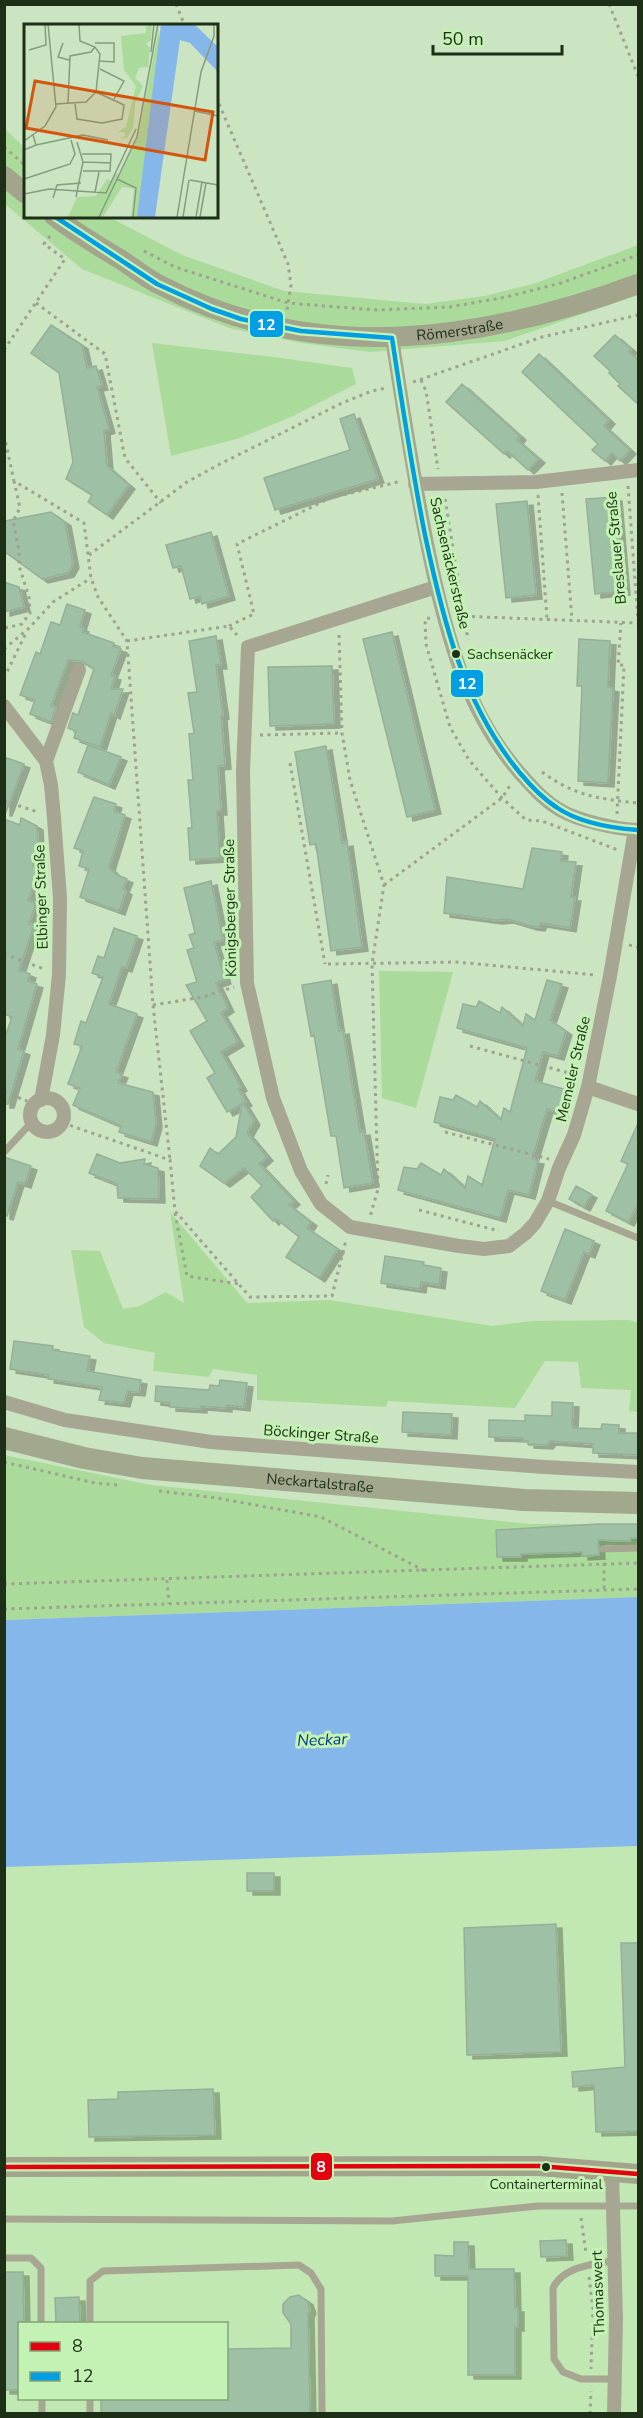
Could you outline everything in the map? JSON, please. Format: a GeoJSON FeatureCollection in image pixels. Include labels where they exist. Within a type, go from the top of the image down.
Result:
{"type":"FeatureCollection","features":[{"type":"Feature","properties":{"kind":"main road"},"geometry":{"type":"LineString","coordinates":[[4,176],[24,192]]}},
{"type":"Feature","properties":{"kind":"main road","name":"Römerstraße"},"geometry":{"type":"LineString","coordinates":[[57,219],[157,284],[229,315],[282,330],[344,337],[392,338],[471,330],[543,315],[639,284]]}},
{"type":"Feature","properties":{"kind":"main road","name":"Neckartalstraße"},"geometry":{"type":"LineString","coordinates":[[4,1438],[84,1458],[142,1468],[524,1500],[639,1503]]}},
{"type":"Feature","properties":{"kind":"main road"},"geometry":{"type":"LineString","coordinates":[[4,2167],[527,2166],[639,2174]]}},
{"type":"Feature","properties":{"kind":"street","name":"Sachsenäckerstraße"},"geometry":{"type":"LineString","coordinates":[[392,338],[414,481],[436,587],[463,679],[480,717],[502,752],[520,773],[543,798],[561,811],[616,828],[637,830]]}},
{"type":"Feature","properties":{"kind":"street","name":"Breslauer Straße"},"geometry":{"type":"LineString","coordinates":[[414,481],[536,482],[632,471]]}},
{"type":"Feature","properties":{"kind":"street"},"geometry":{"type":"LineString","coordinates":[[248,647],[436,587]]}},
{"type":"Feature","properties":{"kind":"street","name":"Königsberger Straße"},"geometry":{"type":"LineString","coordinates":[[248,647],[243,772],[248,983],[273,1098],[301,1171],[321,1204],[350,1227],[459,1246]]}},
{"type":"Feature","properties":{"kind":"street","name":"Elbinger Straße"},"geometry":{"type":"LineString","coordinates":[[32,1122],[32,1109],[41,1100],[53,1035],[59,975],[60,898],[54,818],[46,761],[79,670]]}},
{"type":"Feature","properties":{"kind":"street","name":"Elbinger Straße"},"geometry":{"type":"LineString","coordinates":[[4,706],[46,761]]}},
{"type":"Feature","properties":{"kind":"street","name":"Memeler Straße"},"geometry":{"type":"LineString","coordinates":[[459,1246],[484,1249],[509,1246],[535,1222],[548,1201],[574,1136],[589,1083],[610,976],[630,853],[637,830]]}},
{"type":"Feature","properties":{"kind":"street"},"geometry":{"type":"LineString","coordinates":[[589,1083],[639,1104]]}},
{"type":"Feature","properties":{"kind":"street"},"geometry":{"type":"LineString","coordinates":[[32,1122],[38,1130],[44,1132],[58,1129],[63,1123],[63,1108],[57,1102],[49,1099],[41,1100]]}},
{"type":"Feature","properties":{"kind":"street","name":"Böckinger Straße"},"geometry":{"type":"LineString","coordinates":[[4,1402],[65,1420],[211,1442],[639,1472]]}},
{"type":"Feature","properties":{"kind":"street","name":"Thomaswert"},"geometry":{"type":"LineString","coordinates":[[612,2172],[616,2379],[614,2414]]}},
{"type":"Feature","properties":{"kind":"lane"},"geometry":{"type":"LineString","coordinates":[[5,1151],[32,1122]]}},
{"type":"Feature","properties":{"kind":"lane"},"geometry":{"type":"LineString","coordinates":[[548,1201],[639,1238]]}},
{"type":"Feature","properties":{"kind":"lane"},"geometry":{"type":"LineString","coordinates":[[603,1549],[639,1548]]}},
{"type":"Feature","properties":{"kind":"lane"},"geometry":{"type":"LineString","coordinates":[[4,2219],[392,2221],[538,2206],[578,2204],[639,2206]]}},
{"type":"Feature","properties":{"kind":"lane"},"geometry":{"type":"LineString","coordinates":[[4,2258],[31,2258],[40,2268],[41,2322]]}},
{"type":"Feature","properties":{"kind":"lane"},"geometry":{"type":"LineString","coordinates":[[613,2261],[587,2265],[562,2276],[553,2288],[554,2359],[563,2372],[581,2379],[616,2379]]}},
{"type":"Feature","properties":{"kind":"lane"},"geometry":{"type":"LineString","coordinates":[[90,2322],[90,2281],[103,2271],[299,2265],[311,2273],[321,2289],[322,2414]]}},
{"type":"Feature","properties":{"kind":"path"},"geometry":{"type":"LineString","coordinates":[[176,4],[184,24]]}},
{"type":"Feature","properties":{"kind":"path"},"geometry":{"type":"LineString","coordinates":[[609,4],[639,76]]}},
{"type":"Feature","properties":{"kind":"path"},"geometry":{"type":"LineString","coordinates":[[218,102],[288,264],[291,285],[282,330]]}},
{"type":"Feature","properties":{"kind":"path"},"geometry":{"type":"LineString","coordinates":[[4,147],[24,164]]}},
{"type":"Feature","properties":{"kind":"path"},"geometry":{"type":"LineString","coordinates":[[4,350],[65,259],[44,244],[57,219]]}},
{"type":"Feature","properties":{"kind":"path"},"geometry":{"type":"LineString","coordinates":[[136,247],[175,267],[288,303],[376,310],[450,307],[506,297],[561,283],[639,255]]}},
{"type":"Feature","properties":{"kind":"path"},"geometry":{"type":"LineString","coordinates":[[36,303],[105,354],[125,458],[161,503]]}},
{"type":"Feature","properties":{"kind":"path"},"geometry":{"type":"LineString","coordinates":[[89,555],[187,482],[342,403],[372,391],[421,380],[542,337],[639,315]]}},
{"type":"Feature","properties":{"kind":"path"},"geometry":{"type":"LineString","coordinates":[[421,380],[426,391],[435,456],[442,483],[470,650]]}},
{"type":"Feature","properties":{"kind":"path"},"geometry":{"type":"LineString","coordinates":[[4,435],[9,446],[20,508],[13,521],[19,551],[19,566],[29,597],[30,613],[22,624],[5,628]]}},
{"type":"Feature","properties":{"kind":"path","name":"Breslauer Straße"},"geometry":{"type":"LineString","coordinates":[[632,471],[639,622]]}},
{"type":"Feature","properties":{"kind":"path"},"geometry":{"type":"LineString","coordinates":[[561,480],[572,620]]}},
{"type":"Feature","properties":{"kind":"path"},"geometry":{"type":"LineString","coordinates":[[15,481],[84,523],[91,578],[98,597],[127,640],[153,1005],[175,1211],[187,1276],[240,1284]]}},
{"type":"Feature","properties":{"kind":"path"},"geometry":{"type":"LineString","coordinates":[[127,640],[229,626],[254,614],[237,544],[330,498],[414,481]]}},
{"type":"Feature","properties":{"kind":"path"},"geometry":{"type":"LineString","coordinates":[[536,482],[547,619]]}},
{"type":"Feature","properties":{"kind":"path"},"geometry":{"type":"LineString","coordinates":[[4,649],[28,629],[53,603],[91,578]]}},
{"type":"Feature","properties":{"kind":"path"},"geometry":{"type":"LineString","coordinates":[[630,853],[542,821],[526,820],[501,798],[469,760],[450,727],[426,644],[425,619],[463,616],[639,622]]}},
{"type":"Feature","properties":{"kind":"path"},"geometry":{"type":"LineString","coordinates":[[338,618],[342,733],[351,780],[384,885],[372,964],[378,1189],[366,1231]]}},
{"type":"Feature","properties":{"kind":"path"},"geometry":{"type":"LineString","coordinates":[[616,828],[624,665],[618,665],[621,622]]}},
{"type":"Feature","properties":{"kind":"path"},"geometry":{"type":"LineString","coordinates":[[229,626],[248,647]]}},
{"type":"Feature","properties":{"kind":"path"},"geometry":{"type":"LineString","coordinates":[[4,678],[28,629]]}},
{"type":"Feature","properties":{"kind":"path"},"geometry":{"type":"LineString","coordinates":[[245,735],[342,733]]}},
{"type":"Feature","properties":{"kind":"path"},"geometry":{"type":"LineString","coordinates":[[290,763],[327,964],[456,962],[610,976]]}},
{"type":"Feature","properties":{"kind":"path"},"geometry":{"type":"LineString","coordinates":[[534,764],[542,773],[566,789],[596,798],[639,803]]}},
{"type":"Feature","properties":{"kind":"path"},"geometry":{"type":"LineString","coordinates":[[384,885],[501,798],[520,773]]}},
{"type":"Feature","properties":{"kind":"path"},"geometry":{"type":"LineString","coordinates":[[4,801],[54,818]]}},
{"type":"Feature","properties":{"kind":"path","name":"Elbinger Straße"},"geometry":{"type":"LineString","coordinates":[[4,954],[59,975]]}},
{"type":"Feature","properties":{"kind":"path"},"geometry":{"type":"LineString","coordinates":[[153,1005],[203,997],[248,983]]}},
{"type":"Feature","properties":{"kind":"path"},"geometry":{"type":"LineString","coordinates":[[470,1046],[589,1083]]}},
{"type":"Feature","properties":{"kind":"path"},"geometry":{"type":"LineString","coordinates":[[4,1092],[16,1096]]}},
{"type":"Feature","properties":{"kind":"path"},"geometry":{"type":"LineString","coordinates":[[63,1123],[170,1160]]}},
{"type":"Feature","properties":{"kind":"path"},"geometry":{"type":"LineString","coordinates":[[445,1132],[562,1163]]}},
{"type":"Feature","properties":{"kind":"path"},"geometry":{"type":"LineString","coordinates":[[419,1210],[520,1238]]}},
{"type":"Feature","properties":{"kind":"path"},"geometry":{"type":"LineString","coordinates":[[175,1211],[250,1297],[332,1296],[350,1227]]}},
{"type":"Feature","properties":{"kind":"path"},"geometry":{"type":"LineString","coordinates":[[4,1462],[94,1483],[128,1487]]}},
{"type":"Feature","properties":{"kind":"path"},"geometry":{"type":"LineString","coordinates":[[150,1490],[217,1498],[321,1517],[427,1571]]}},
{"type":"Feature","properties":{"kind":"path"},"geometry":{"type":"LineString","coordinates":[[604,1563],[604,1590]]}},
{"type":"Feature","properties":{"kind":"path"},"geometry":{"type":"LineString","coordinates":[[4,1584],[639,1563]]}},
{"type":"Feature","properties":{"kind":"path"},"geometry":{"type":"LineString","coordinates":[[167,1580],[169,1604]]}},
{"type":"Feature","properties":{"kind":"path"},"geometry":{"type":"LineString","coordinates":[[4,1609],[639,1589]]}},
{"type":"Feature","properties":{"kind":"path"},"geometry":{"type":"LineString","coordinates":[[578,2204],[593,2309],[590,2414]]}},
{"type":"Feature","properties":{"kind":"shaded area"},"geometry":{"type":"Polygon","coordinates":[[[4,128],[24,147],[24,218],[111,218],[182,255],[284,291],[425,304],[484,296],[533,284],[638,245],[638,295],[504,341],[370,352],[301,343],[229,328],[82,269],[5,204],[4,128]]]}},
{"type":"Feature","properties":{"kind":"shaded area"},"geometry":{"type":"Polygon","coordinates":[[[152,343],[352,368],[356,384],[293,416],[240,438],[171,456],[152,343]]]}},
{"type":"Feature","properties":{"kind":"shaded area"},"geometry":{"type":"Polygon","coordinates":[[[379,971],[453,972],[416,1108],[382,1098],[379,971]]]}},
{"type":"Feature","properties":{"kind":"shaded area"},"geometry":{"type":"Polygon","coordinates":[[[170,1212],[247,1303],[329,1300],[492,1326],[533,1321],[630,1320],[638,1323],[638,1412],[629,1411],[631,1390],[581,1388],[578,1362],[545,1361],[515,1408],[388,1401],[386,1407],[257,1400],[257,1375],[213,1369],[209,1377],[153,1371],[155,1353],[104,1343],[84,1327],[71,1250],[100,1251],[123,1309],[140,1306],[166,1292],[184,1303],[170,1212]]]}},
{"type":"Feature","properties":{"kind":"shaded area"},"geometry":{"type":"Polygon","coordinates":[[[4,1455],[151,1485],[529,1524],[638,1524],[638,1597],[5,1620],[4,1455]]]}},
{"type":"Feature","properties":{"kind":"shaded area"},"geometry":{"type":"Polygon","coordinates":[[[638,1846],[638,2413],[5,2413],[4,1867],[638,1846]]]}},
{"type":"Feature","properties":{"kind":"water","name":"Neckar"},"geometry":{"type":"Polygon","coordinates":[[[638,1597],[638,1846],[5,1867],[5,1620],[638,1597]]]}},
{"type":"Feature","properties":{"kind":"building"},"geometry":{"type":"Polygon","coordinates":[[[51,325],[82,345],[87,368],[96,366],[102,386],[97,387],[109,429],[104,431],[107,466],[129,485],[107,515],[88,502],[92,495],[66,479],[73,462],[59,373],[31,353],[51,325]]]}},
{"type":"Feature","properties":{"kind":"building"},"geometry":{"type":"Polygon","coordinates":[[[615,335],[631,349],[629,352],[639,361],[639,405],[618,386],[620,384],[609,373],[610,371],[594,356],[615,335]]]}},
{"type":"Feature","properties":{"kind":"building"},"geometry":{"type":"Polygon","coordinates":[[[539,354],[609,420],[604,426],[630,450],[620,461],[612,453],[605,461],[592,450],[598,444],[522,372],[539,354]]]}},
{"type":"Feature","properties":{"kind":"building"},"geometry":{"type":"Polygon","coordinates":[[[462,384],[520,436],[517,440],[539,459],[528,470],[507,451],[504,454],[446,402],[462,384]]]}},
{"type":"Feature","properties":{"kind":"building"},"geometry":{"type":"Polygon","coordinates":[[[354,414],[378,479],[275,510],[264,478],[350,450],[340,419],[354,414]]]}},
{"type":"Feature","properties":{"kind":"building"},"geometry":{"type":"Polygon","coordinates":[[[616,497],[624,591],[595,594],[586,499],[616,497]]]}},
{"type":"Feature","properties":{"kind":"building"},"geometry":{"type":"Polygon","coordinates":[[[527,501],[536,595],[506,598],[496,504],[527,501]]]}},
{"type":"Feature","properties":{"kind":"building"},"geometry":{"type":"Polygon","coordinates":[[[51,512],[65,522],[73,564],[68,573],[42,579],[4,551],[4,521],[51,512]]]}},
{"type":"Feature","properties":{"kind":"building"},"geometry":{"type":"Polygon","coordinates":[[[211,532],[229,596],[202,604],[200,596],[190,599],[181,566],[173,568],[166,545],[211,532]]]}},
{"type":"Feature","properties":{"kind":"building"},"geometry":{"type":"Polygon","coordinates":[[[4,582],[19,587],[24,607],[4,612],[4,582]]]}},
{"type":"Feature","properties":{"kind":"building"},"geometry":{"type":"Polygon","coordinates":[[[67,604],[85,610],[80,627],[83,628],[82,632],[114,643],[113,646],[121,649],[111,675],[115,676],[111,689],[123,689],[114,715],[111,713],[100,747],[74,738],[76,731],[68,728],[73,713],[78,715],[94,669],[81,661],[68,660],[51,706],[56,707],[51,722],[30,714],[35,700],[20,695],[36,652],[40,654],[51,622],[60,625],[67,604]]]}},
{"type":"Feature","properties":{"kind":"building"},"geometry":{"type":"Polygon","coordinates":[[[392,632],[435,810],[407,817],[363,639],[392,632]]]}},
{"type":"Feature","properties":{"kind":"building"},"geometry":{"type":"Polygon","coordinates":[[[216,636],[221,665],[216,665],[223,715],[221,716],[225,765],[218,766],[221,811],[217,811],[220,858],[190,860],[188,828],[192,828],[188,780],[193,780],[189,734],[194,733],[188,693],[197,692],[189,641],[216,636]]]}},
{"type":"Feature","properties":{"kind":"building"},"geometry":{"type":"Polygon","coordinates":[[[579,639],[610,641],[608,687],[613,688],[608,783],[578,781],[582,686],[577,686],[579,639]]]}},
{"type":"Feature","properties":{"kind":"building"},"geometry":{"type":"Polygon","coordinates":[[[332,666],[334,724],[270,726],[268,667],[332,666]]]}},
{"type":"Feature","properties":{"kind":"building"},"geometry":{"type":"Polygon","coordinates":[[[88,745],[121,757],[109,785],[78,772],[88,745]]]}},
{"type":"Feature","properties":{"kind":"building"},"geometry":{"type":"Polygon","coordinates":[[[326,746],[342,843],[347,842],[362,947],[331,951],[316,844],[310,845],[295,752],[326,746]]]}},
{"type":"Feature","properties":{"kind":"building"},"geometry":{"type":"Polygon","coordinates":[[[4,757],[24,764],[6,812],[4,812],[4,757]]]}},
{"type":"Feature","properties":{"kind":"building"},"geometry":{"type":"Polygon","coordinates":[[[94,797],[116,804],[114,811],[125,815],[109,867],[117,875],[127,879],[123,889],[126,891],[119,911],[80,897],[89,869],[79,866],[83,851],[74,848],[94,797]]]}},
{"type":"Feature","properties":{"kind":"building"},"geometry":{"type":"Polygon","coordinates":[[[21,818],[37,826],[38,843],[33,866],[39,868],[28,901],[36,903],[29,924],[34,925],[19,970],[30,974],[28,981],[37,984],[18,1049],[24,1051],[8,1104],[4,1104],[4,1040],[12,1017],[4,1014],[4,819],[20,825],[21,818]]]}},
{"type":"Feature","properties":{"kind":"building"},"geometry":{"type":"Polygon","coordinates":[[[532,848],[562,852],[561,861],[576,862],[571,897],[575,897],[570,928],[541,923],[539,927],[508,919],[496,920],[444,913],[447,877],[523,889],[532,848]]]}},
{"type":"Feature","properties":{"kind":"building"},"geometry":{"type":"Polygon","coordinates":[[[211,881],[223,940],[214,942],[225,980],[216,983],[228,1008],[221,1013],[238,1042],[221,1052],[241,1087],[238,1089],[246,1102],[243,1103],[254,1121],[247,1133],[267,1157],[259,1164],[294,1201],[289,1205],[311,1222],[307,1228],[338,1249],[319,1278],[286,1257],[299,1237],[275,1218],[273,1221],[251,1197],[262,1186],[244,1168],[224,1183],[200,1166],[210,1148],[218,1154],[236,1137],[242,1104],[227,1112],[207,1078],[215,1073],[190,1031],[207,1021],[186,985],[197,982],[187,950],[194,948],[189,935],[195,933],[184,888],[211,881]]]}},
{"type":"Feature","properties":{"kind":"building"},"geometry":{"type":"Polygon","coordinates":[[[114,928],[137,936],[126,968],[122,967],[109,1004],[137,1014],[116,1072],[122,1074],[118,1083],[153,1092],[156,1124],[151,1142],[119,1132],[121,1126],[73,1105],[80,1088],[68,1084],[82,1046],[74,1044],[81,1021],[86,1023],[103,977],[92,973],[98,956],[104,958],[114,928]]]}},
{"type":"Feature","properties":{"kind":"building"},"geometry":{"type":"Polygon","coordinates":[[[331,980],[339,1031],[343,1030],[360,1132],[364,1131],[373,1183],[344,1188],[336,1136],[331,1136],[314,1035],[311,1036],[302,985],[331,980]]]}},
{"type":"Feature","properties":{"kind":"building"},"geometry":{"type":"Polygon","coordinates":[[[547,980],[562,984],[550,1020],[566,1031],[558,1056],[543,1052],[535,1081],[567,1090],[562,1113],[547,1109],[532,1159],[538,1160],[529,1195],[508,1190],[500,1218],[398,1190],[404,1167],[417,1169],[421,1163],[441,1175],[444,1169],[465,1188],[468,1176],[482,1185],[495,1139],[434,1122],[440,1097],[453,1100],[456,1095],[477,1107],[480,1101],[501,1120],[504,1108],[510,1112],[527,1048],[457,1028],[463,1004],[476,1007],[479,1001],[500,1013],[502,1007],[523,1026],[526,1014],[535,1020],[547,980]]]}},
{"type":"Feature","properties":{"kind":"building"},"geometry":{"type":"Polygon","coordinates":[[[639,1121],[639,1202],[628,1222],[606,1211],[628,1164],[621,1161],[639,1121]]]}},
{"type":"Feature","properties":{"kind":"building"},"geometry":{"type":"Polygon","coordinates":[[[97,1154],[120,1163],[145,1159],[144,1164],[158,1168],[159,1199],[118,1198],[117,1184],[89,1173],[97,1154]]]}},
{"type":"Feature","properties":{"kind":"building"},"geometry":{"type":"Polygon","coordinates":[[[4,1157],[31,1166],[25,1184],[18,1182],[7,1216],[4,1215],[4,1157]]]}},
{"type":"Feature","properties":{"kind":"building"},"geometry":{"type":"Polygon","coordinates":[[[576,1186],[591,1194],[584,1207],[569,1199],[576,1186]]]}},
{"type":"Feature","properties":{"kind":"building"},"geometry":{"type":"Polygon","coordinates":[[[565,1229],[594,1241],[589,1254],[584,1252],[565,1300],[541,1291],[565,1229]]]}},
{"type":"Feature","properties":{"kind":"building"},"geometry":{"type":"Polygon","coordinates":[[[385,1256],[424,1262],[423,1265],[441,1268],[439,1285],[421,1282],[420,1289],[381,1283],[385,1256]]]}},
{"type":"Feature","properties":{"kind":"building"},"geometry":{"type":"Polygon","coordinates":[[[14,1341],[53,1346],[52,1350],[90,1356],[87,1371],[141,1380],[139,1392],[127,1391],[124,1403],[99,1400],[102,1387],[48,1379],[49,1375],[10,1369],[14,1341]]]}},
{"type":"Feature","properties":{"kind":"building"},"geometry":{"type":"Polygon","coordinates":[[[220,1380],[247,1383],[244,1407],[201,1406],[201,1409],[170,1407],[170,1403],[155,1401],[156,1386],[209,1390],[210,1385],[219,1386],[220,1380]]]}},
{"type":"Feature","properties":{"kind":"building"},"geometry":{"type":"Polygon","coordinates":[[[552,1402],[573,1403],[572,1425],[574,1428],[601,1429],[602,1424],[619,1425],[619,1433],[639,1433],[639,1455],[593,1453],[593,1444],[550,1441],[547,1445],[528,1444],[528,1441],[523,1441],[523,1438],[489,1437],[489,1420],[525,1421],[525,1415],[552,1416],[552,1402]]]}},
{"type":"Feature","properties":{"kind":"building"},"geometry":{"type":"Polygon","coordinates":[[[403,1412],[452,1414],[451,1435],[402,1432],[403,1412]]]}},
{"type":"Feature","properties":{"kind":"building"},"geometry":{"type":"Polygon","coordinates":[[[639,1524],[639,1538],[630,1538],[630,1541],[598,1540],[599,1555],[582,1556],[582,1552],[497,1557],[496,1530],[639,1524]]]}},
{"type":"Feature","properties":{"kind":"building"},"geometry":{"type":"Polygon","coordinates":[[[247,1873],[274,1873],[274,1891],[247,1891],[247,1873]]]}},
{"type":"Feature","properties":{"kind":"building"},"geometry":{"type":"Polygon","coordinates":[[[556,1924],[561,2052],[467,2055],[464,1928],[556,1924]]]}},
{"type":"Feature","properties":{"kind":"building"},"geometry":{"type":"Polygon","coordinates":[[[621,1943],[639,1943],[639,2131],[596,2132],[594,2085],[573,2087],[572,2072],[625,2067],[621,1943]]]}},
{"type":"Feature","properties":{"kind":"building"},"geometry":{"type":"Polygon","coordinates":[[[213,2089],[215,2135],[89,2137],[88,2100],[118,2099],[118,2092],[213,2089]]]}},
{"type":"Feature","properties":{"kind":"building"},"geometry":{"type":"Polygon","coordinates":[[[566,2240],[567,2256],[541,2257],[540,2241],[566,2240]]]}},
{"type":"Feature","properties":{"kind":"building"},"geometry":{"type":"Polygon","coordinates":[[[454,2242],[468,2242],[469,2269],[514,2269],[515,2308],[518,2308],[518,2327],[515,2327],[515,2375],[468,2375],[468,2276],[435,2276],[435,2255],[454,2256],[454,2242]]]}},
{"type":"Feature","properties":{"kind":"building"},"geometry":{"type":"Polygon","coordinates":[[[4,2272],[23,2272],[24,2322],[18,2322],[18,2390],[4,2390],[4,2272]]]}},
{"type":"Feature","properties":{"kind":"building"},"geometry":{"type":"Polygon","coordinates":[[[299,2295],[307,2301],[310,2310],[308,2314],[310,2414],[101,2414],[101,2400],[228,2400],[228,2349],[291,2348],[291,2324],[283,2313],[283,2304],[290,2297],[299,2295]]]}},
{"type":"Feature","properties":{"kind":"building"},"geometry":{"type":"Polygon","coordinates":[[[79,2297],[80,2322],[56,2322],[55,2298],[79,2297]]]}},
{"type":"Feature","properties":{"kind":"transit line","name":"12"},"geometry":{"type":"LineString","coordinates":[[57,218],[157,284],[212,309],[241,319],[301,331],[392,338],[416,486],[439,598],[458,660],[484,719],[520,773],[536,791],[551,803],[585,821],[638,830]]}},
{"type":"Feature","properties":{"kind":"transit line","name":"8"},"geometry":{"type":"LineString","coordinates":[[4,2167],[539,2166],[638,2174]]}},
{"type":"Feature","properties":{"kind":"place","name":"Sachsenäcker"},"geometry":{"type":"Point","coordinates":[456,654]}},
{"type":"Feature","properties":{"kind":"place","name":"Containerterminal"},"geometry":{"type":"Point","coordinates":[546,2167]}}]}
